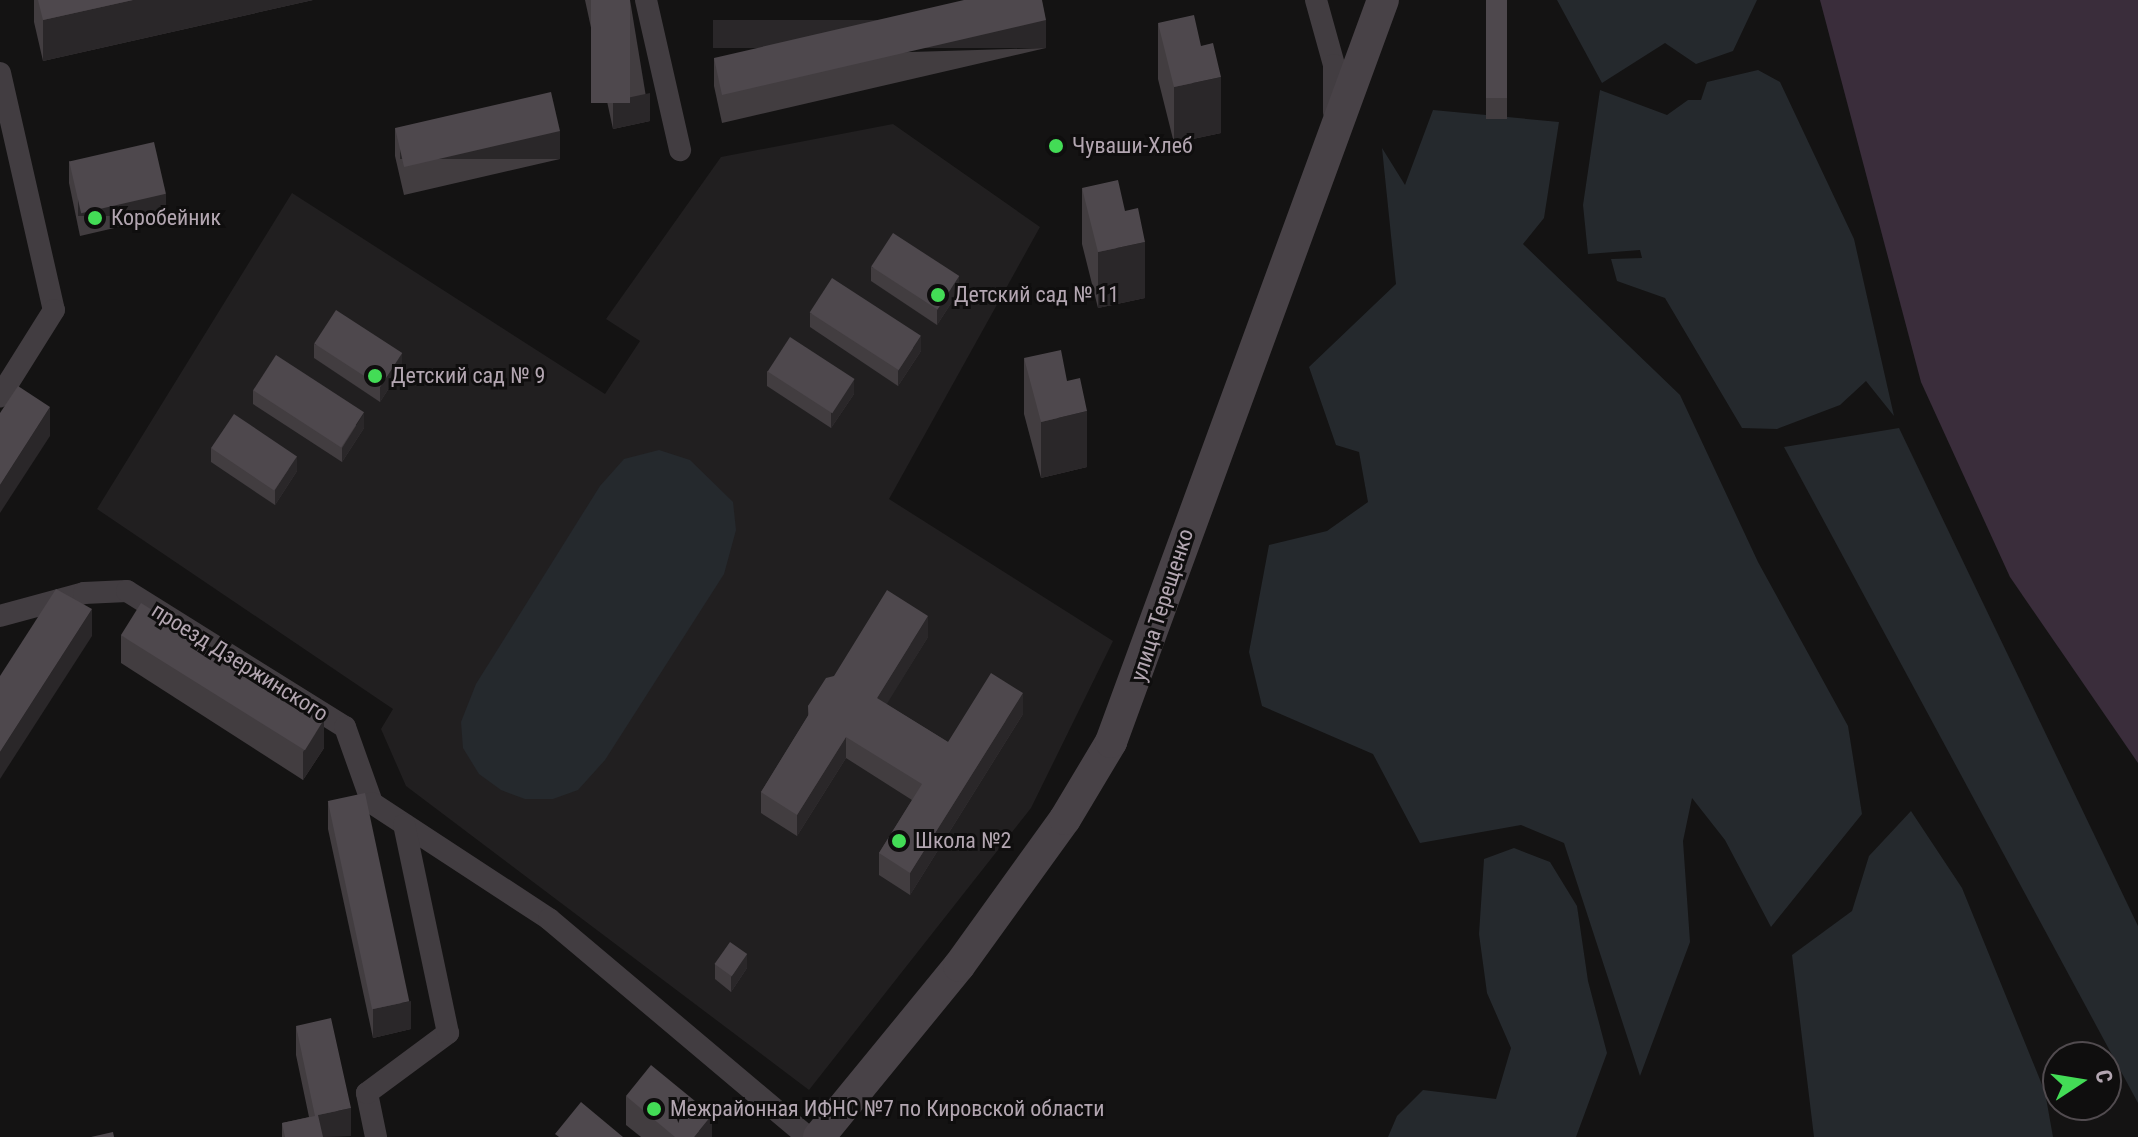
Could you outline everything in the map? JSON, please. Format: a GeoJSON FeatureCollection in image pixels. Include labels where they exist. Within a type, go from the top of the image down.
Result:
{"type":"FeatureCollection","features":[{"type":"Feature","properties":{"kind":"street"},"geometry":{"type":"LineString","coordinates":[[646,0],[680,150]]}},
{"type":"Feature","properties":{"kind":"street","name":"улица Терещенко"},"geometry":{"type":"LineString","coordinates":[[819,1137],[959,966],[1056,831],[1111,742],[1332,134],[1334,65],[1316,0]]}},
{"type":"Feature","properties":{"kind":"street"},"geometry":{"type":"LineString","coordinates":[[1332,134],[1383,0]]}},
{"type":"Feature","properties":{"kind":"street"},"geometry":{"type":"LineString","coordinates":[[0,73],[54,310],[0,396]]}},
{"type":"Feature","properties":{"kind":"street","name":"проезд Дзержинского"},"geometry":{"type":"LineString","coordinates":[[0,616],[84,593],[127,591],[345,727],[372,803],[549,919],[808,1137]]}},
{"type":"Feature","properties":{"kind":"street"},"geometry":{"type":"LineString","coordinates":[[376,1137],[367,1093],[448,1033],[404,825]]}},
{"type":"Feature","properties":{"kind":"shaded area"},"geometry":{"type":"Polygon","coordinates":[[[1557,0],[1757,0],[1733,51],[1696,64],[1665,43],[1602,83],[1557,0]]]}},
{"type":"Feature","properties":{"kind":"shaded area"},"geometry":{"type":"Polygon","coordinates":[[[1820,0],[2138,0],[2138,763],[2010,577],[1921,382],[1820,0]]]}},
{"type":"Feature","properties":{"kind":"shaded area"},"geometry":{"type":"Polygon","coordinates":[[[1758,70],[1780,82],[1854,239],[1894,416],[1866,381],[1840,405],[1777,429],[1742,428],[1665,298],[1617,281],[1611,259],[1642,258],[1640,250],[1588,254],[1583,205],[1600,90],[1667,115],[1688,100],[1701,100],[1707,82],[1758,70]]]}},
{"type":"Feature","properties":{"kind":"shaded area"},"geometry":{"type":"Polygon","coordinates":[[[1433,110],[1559,122],[1544,218],[1523,244],[1680,395],[1758,562],[1848,726],[1862,814],[1771,927],[1725,840],[1692,798],[1683,841],[1690,942],[1640,1076],[1564,843],[1521,825],[1420,843],[1373,754],[1262,706],[1249,652],[1269,545],[1327,531],[1368,502],[1359,452],[1336,445],[1309,367],[1396,284],[1382,148],[1405,185],[1433,110]]]}},
{"type":"Feature","properties":{"kind":"shaded area"},"geometry":{"type":"Polygon","coordinates":[[[893,124],[1040,227],[889,499],[1113,641],[1031,808],[809,1090],[406,786],[381,729],[393,709],[97,509],[292,193],[605,394],[640,341],[606,319],[721,157],[893,124]]]}},
{"type":"Feature","properties":{"kind":"shaded area"},"geometry":{"type":"Polygon","coordinates":[[[1899,428],[2138,926],[2138,1103],[2122,1073],[2122,1041],[2105,1041],[1784,447],[1899,428]]]}},
{"type":"Feature","properties":{"kind":"shaded area"},"geometry":{"type":"Polygon","coordinates":[[[659,450],[690,460],[733,502],[736,530],[724,574],[605,760],[578,790],[553,799],[525,799],[501,790],[479,774],[463,748],[461,722],[476,684],[600,486],[624,459],[659,450]]]}},
{"type":"Feature","properties":{"kind":"shaded area"},"geometry":{"type":"Polygon","coordinates":[[[1911,811],[1962,888],[2042,1085],[2042,1121],[2050,1121],[2053,1137],[1814,1137],[1792,955],[1852,911],[1869,856],[1911,811]]]}},
{"type":"Feature","properties":{"kind":"shaded area"},"geometry":{"type":"Polygon","coordinates":[[[1514,848],[1550,862],[1577,906],[1588,981],[1607,1053],[1576,1137],[1388,1137],[1397,1116],[1423,1090],[1496,1099],[1511,1048],[1487,993],[1479,934],[1484,859],[1514,848]]]}},
{"type":"Feature","properties":{"kind":"building"},"geometry":{"type":"Polygon","coordinates":[[[38,0],[133,0],[43,20],[38,0]]]}},
{"type":"Feature","properties":{"kind":"building"},"geometry":{"type":"Polygon","coordinates":[[[591,0],[630,0],[630,103],[591,103],[591,0]]]}},
{"type":"Feature","properties":{"kind":"building"},"geometry":{"type":"Polygon","coordinates":[[[964,0],[1042,0],[1046,20],[722,95],[714,58],[964,0]]]}},
{"type":"Feature","properties":{"kind":"building"},"geometry":{"type":"Polygon","coordinates":[[[1486,0],[1507,0],[1507,98],[1486,98],[1486,0]]]}},
{"type":"Feature","properties":{"kind":"building"},"geometry":{"type":"Polygon","coordinates":[[[1194,15],[1201,46],[1213,43],[1221,77],[1174,87],[1158,23],[1194,15]]]}},
{"type":"Feature","properties":{"kind":"building"},"geometry":{"type":"Polygon","coordinates":[[[551,92],[560,131],[404,167],[395,128],[551,92]]]}},
{"type":"Feature","properties":{"kind":"building"},"geometry":{"type":"Polygon","coordinates":[[[154,142],[166,194],[81,213],[69,162],[154,142]]]}},
{"type":"Feature","properties":{"kind":"building"},"geometry":{"type":"Polygon","coordinates":[[[1118,180],[1125,211],[1138,208],[1145,242],[1098,252],[1082,188],[1118,180]]]}},
{"type":"Feature","properties":{"kind":"building"},"geometry":{"type":"Polygon","coordinates":[[[893,233],[959,276],[937,310],[871,267],[893,233]]]}},
{"type":"Feature","properties":{"kind":"building"},"geometry":{"type":"Polygon","coordinates":[[[832,278],[921,336],[899,370],[810,312],[832,278]]]}},
{"type":"Feature","properties":{"kind":"building"},"geometry":{"type":"Polygon","coordinates":[[[336,310],[402,353],[380,387],[314,344],[336,310]]]}},
{"type":"Feature","properties":{"kind":"building"},"geometry":{"type":"Polygon","coordinates":[[[790,337],[855,379],[832,413],[768,371],[790,337]]]}},
{"type":"Feature","properties":{"kind":"building"},"geometry":{"type":"Polygon","coordinates":[[[1061,350],[1067,381],[1080,378],[1087,411],[1041,422],[1024,358],[1061,350]]]}},
{"type":"Feature","properties":{"kind":"building"},"geometry":{"type":"Polygon","coordinates":[[[276,355],[364,412],[341,447],[253,390],[276,355]]]}},
{"type":"Feature","properties":{"kind":"building"},"geometry":{"type":"Polygon","coordinates":[[[18,386],[50,407],[0,485],[0,413],[18,386]]]}},
{"type":"Feature","properties":{"kind":"building"},"geometry":{"type":"Polygon","coordinates":[[[234,414],[297,456],[274,490],[211,448],[234,414]]]}},
{"type":"Feature","properties":{"kind":"building"},"geometry":{"type":"Polygon","coordinates":[[[56,589],[92,609],[0,752],[0,676],[56,589]]]}},
{"type":"Feature","properties":{"kind":"building"},"geometry":{"type":"Polygon","coordinates":[[[887,590],[928,616],[877,698],[948,742],[991,673],[1023,693],[910,873],[879,853],[922,784],[846,737],[797,815],[761,792],[809,714],[808,706],[826,678],[834,676],[887,590]]]}},
{"type":"Feature","properties":{"kind":"building"},"geometry":{"type":"Polygon","coordinates":[[[141,603],[325,718],[305,750],[121,635],[141,603]]]}},
{"type":"Feature","properties":{"kind":"building"},"geometry":{"type":"Polygon","coordinates":[[[365,793],[409,1001],[372,1009],[328,801],[365,793]]]}},
{"type":"Feature","properties":{"kind":"building"},"geometry":{"type":"Polygon","coordinates":[[[730,942],[747,954],[732,976],[715,964],[730,942]]]}},
{"type":"Feature","properties":{"kind":"building"},"geometry":{"type":"Polygon","coordinates":[[[331,1018],[351,1108],[318,1115],[323,1137],[285,1137],[282,1123],[315,1116],[296,1026],[331,1018]]]}},
{"type":"Feature","properties":{"kind":"building"},"geometry":{"type":"Polygon","coordinates":[[[651,1065],[712,1115],[694,1137],[675,1137],[626,1096],[651,1065]]]}},
{"type":"Feature","properties":{"kind":"building"},"geometry":{"type":"Polygon","coordinates":[[[581,1102],[623,1137],[559,1137],[555,1134],[581,1102]]]}},
{"type":"Feature","properties":{"kind":"building"},"geometry":{"type":"Polygon","coordinates":[[[113,1132],[114,1137],[91,1137],[113,1132]]]}},
{"type":"Feature","properties":{"kind":"place","name":"Чуваши-Хлеб"},"geometry":{"type":"Point","coordinates":[1056,146]}},
{"type":"Feature","properties":{"kind":"place","name":"Коробейник"},"geometry":{"type":"Point","coordinates":[95,218]}},
{"type":"Feature","properties":{"kind":"place","name":"Детский сад № 11"},"geometry":{"type":"Point","coordinates":[938,295]}},
{"type":"Feature","properties":{"kind":"place","name":"Детский сад № 9"},"geometry":{"type":"Point","coordinates":[375,376]}},
{"type":"Feature","properties":{"kind":"place","name":"Школа №2"},"geometry":{"type":"Point","coordinates":[899,841]}},
{"type":"Feature","properties":{"kind":"place","name":"Межрайонная ИФНС №7 по Кировской области"},"geometry":{"type":"Point","coordinates":[654,1109]}}]}
